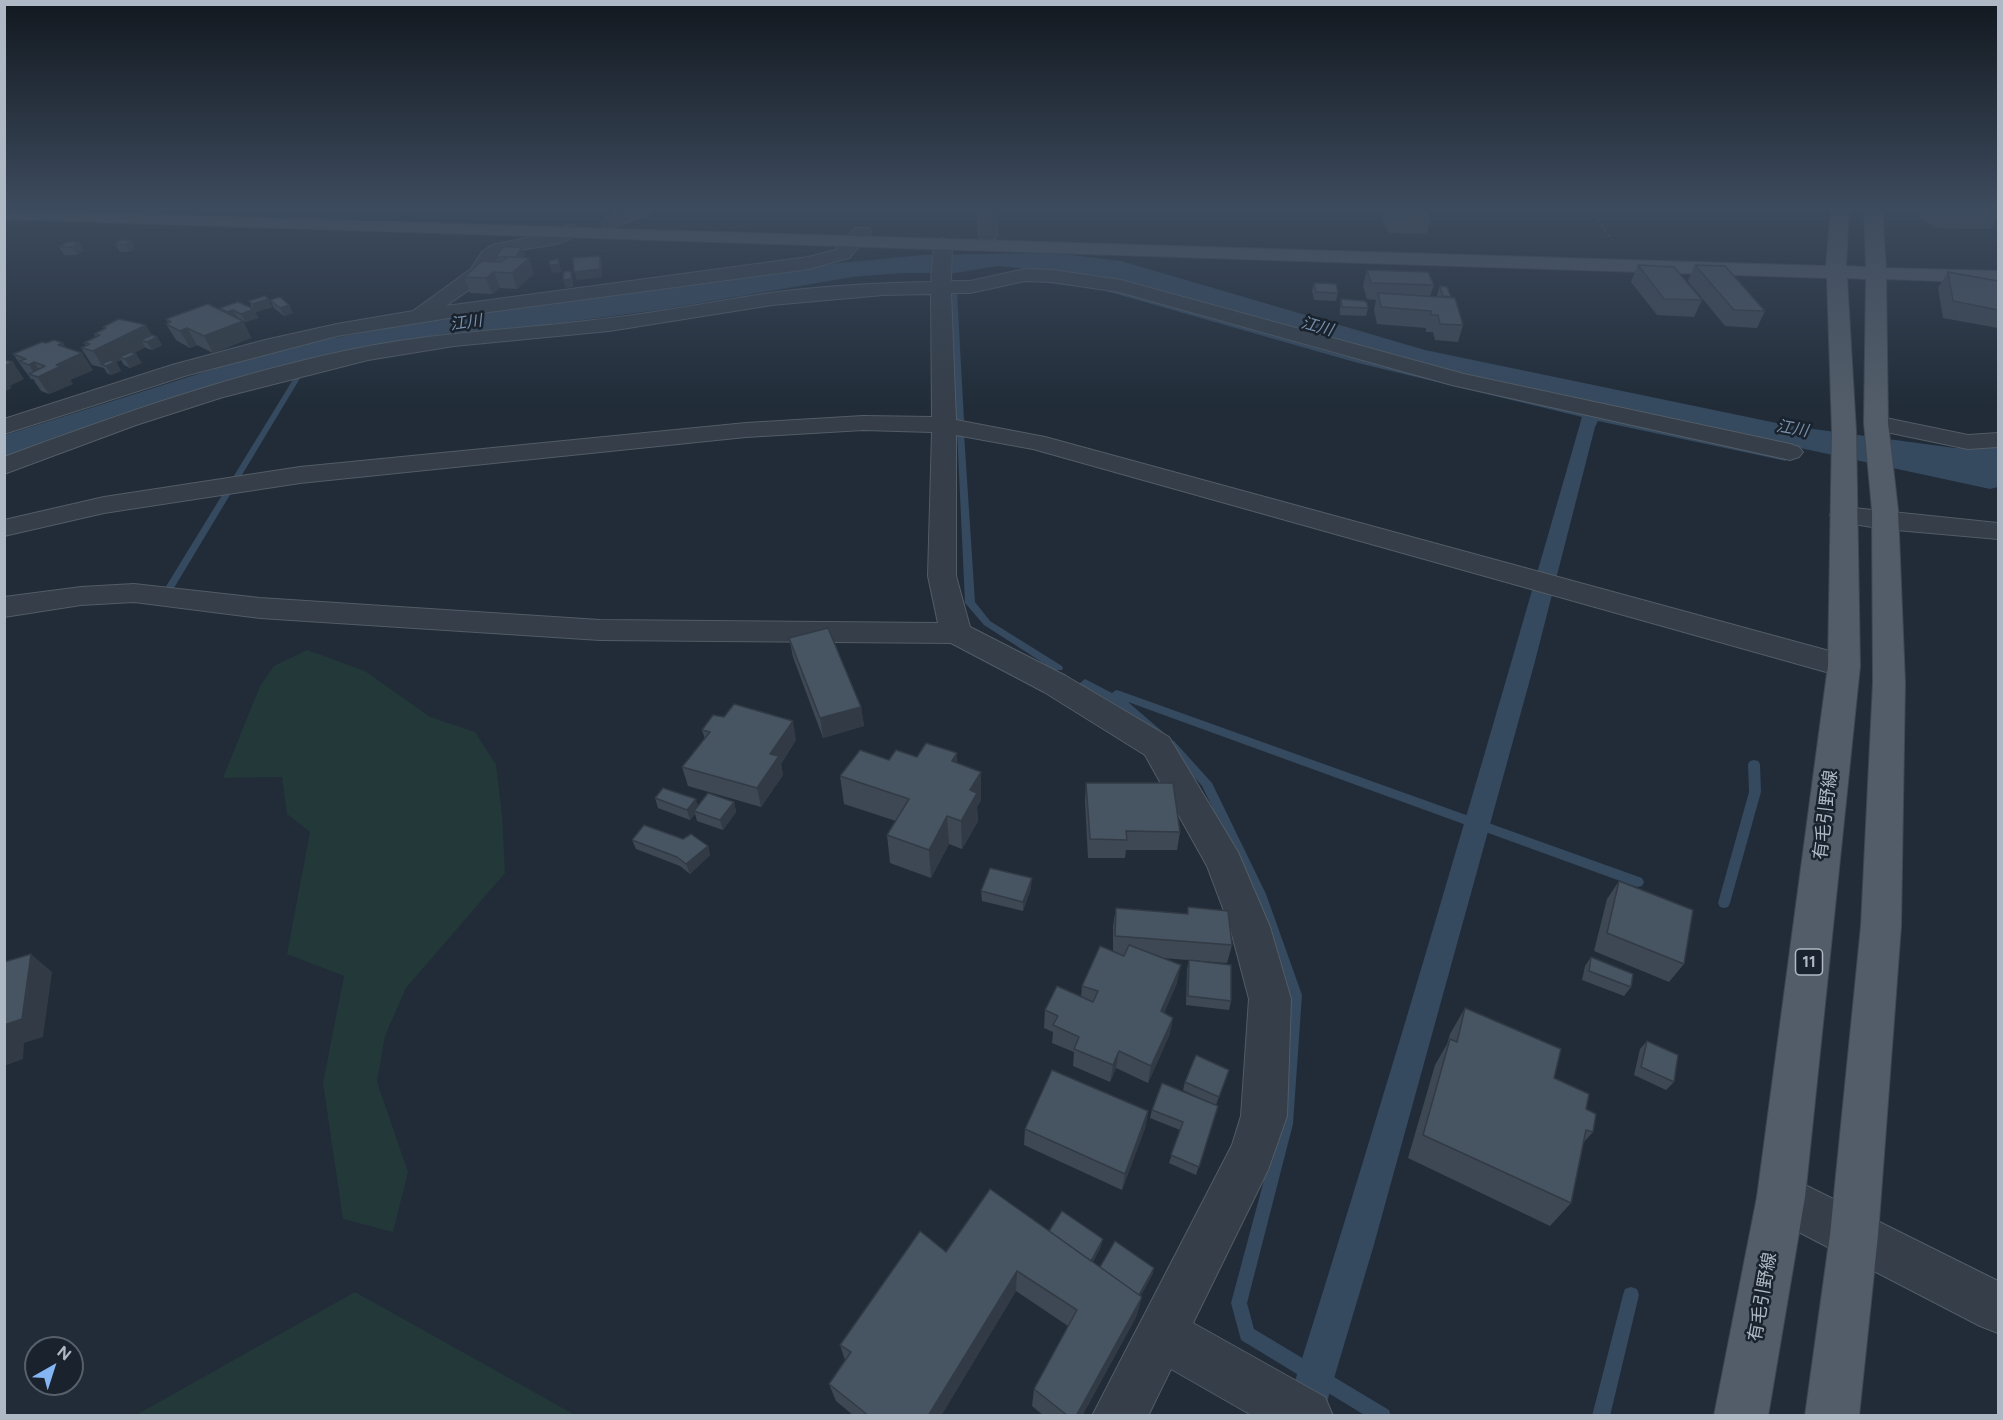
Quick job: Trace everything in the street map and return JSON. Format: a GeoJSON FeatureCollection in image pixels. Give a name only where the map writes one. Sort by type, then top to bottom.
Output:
{"type":"FeatureCollection","features":[{"type":"Feature","properties":{"kind":"main road","name":"有毛引野線"},"geometry":{"type":"LineString","coordinates":[[1741,1416],[1781,1197],[1844,666],[1844,431],[1837,276]]}},
{"type":"Feature","properties":{"kind":"main road"},"geometry":{"type":"LineString","coordinates":[[1832,1416],[1854,1235],[1881,926],[1889,683],[1885,516],[1876,429],[1875,276]]}},
{"type":"Feature","properties":{"kind":"street"},"geometry":{"type":"LineString","coordinates":[[418,317],[474,276]]}},
{"type":"Feature","properties":{"kind":"street"},"geometry":{"type":"LineString","coordinates":[[4,427],[180,370],[338,330],[713,276]]}},
{"type":"Feature","properties":{"kind":"street"},"geometry":{"type":"LineString","coordinates":[[4,466],[127,420],[215,392],[368,353],[454,339],[609,325],[772,299],[886,276]]}},
{"type":"Feature","properties":{"kind":"street"},"geometry":{"type":"LineString","coordinates":[[942,276],[944,425],[942,576],[956,633]]}},
{"type":"Feature","properties":{"kind":"street"},"geometry":{"type":"LineString","coordinates":[[956,276],[970,287],[1019,276]]}},
{"type":"Feature","properties":{"kind":"street"},"geometry":{"type":"LineString","coordinates":[[1054,276],[1121,286],[1460,380],[1790,452]]}},
{"type":"Feature","properties":{"kind":"street"},"geometry":{"type":"LineString","coordinates":[[4,528],[104,506],[300,475],[746,430],[863,423],[944,425],[1036,442],[1844,666]]}},
{"type":"Feature","properties":{"kind":"street"},"geometry":{"type":"LineString","coordinates":[[1876,429],[1968,442],[1998,440]]}},
{"type":"Feature","properties":{"kind":"street"},"geometry":{"type":"LineString","coordinates":[[1844,510],[1998,531]]}},
{"type":"Feature","properties":{"kind":"street"},"geometry":{"type":"LineString","coordinates":[[4,632],[14,607],[81,596],[134,593],[260,608],[600,630],[956,633],[1055,684],[1157,746],[1225,863],[1250,927],[1270,999],[1264,1116],[1252,1154],[1119,1416]]}},
{"type":"Feature","properties":{"kind":"street"},"geometry":{"type":"LineString","coordinates":[[1781,1197],[1998,1308]]}},
{"type":"Feature","properties":{"kind":"street"},"geometry":{"type":"LineString","coordinates":[[1161,1334],[1306,1416]]}},
{"type":"Feature","properties":{"kind":"green space"},"geometry":{"type":"Polygon","coordinates":[[[307,650],[365,671],[430,717],[475,732],[496,765],[502,815],[505,873],[406,988],[385,1036],[377,1082],[408,1172],[393,1232],[343,1219],[323,1083],[344,976],[287,954],[310,832],[287,814],[282,777],[223,778],[260,686],[274,666],[307,650]]]}},
{"type":"Feature","properties":{"kind":"green space"},"geometry":{"type":"Polygon","coordinates":[[[355,1292],[575,1415],[136,1415],[355,1292]]]}},
{"type":"Feature","properties":{"kind":"water","name":"江川"},"geometry":{"type":"Polygon","coordinates":[[[746,276],[861,276],[659,310],[544,325],[444,334],[377,345],[5,459],[5,435],[239,361],[306,343],[422,322],[746,276]]]}},
{"type":"Feature","properties":{"kind":"water","name":"江川"},"geometry":{"type":"Polygon","coordinates":[[[1100,276],[1173,276],[1425,350],[1791,426],[1955,448],[1998,447],[1998,487],[1990,489],[1777,443],[1593,416],[1786,457],[1786,461],[1598,421],[1534,665],[1373,1248],[1323,1415],[1284,1416],[1436,918],[1582,417],[1358,363],[1099,289],[1021,280],[1105,288],[1337,354],[1584,414],[1440,371],[1100,276]]]}},
{"type":"Feature","properties":{"kind":"water"},"geometry":{"type":"Polygon","coordinates":[[[874,295],[776,304],[614,331],[450,345],[386,356],[302,375],[174,588],[165,588],[297,373],[446,343],[610,329],[785,301],[874,295]]]}},
{"type":"Feature","properties":{"kind":"building"},"geometry":{"type":"Polygon","coordinates":[[[465,276],[488,276],[486,278],[465,276]]]}},
{"type":"Feature","properties":{"kind":"building"},"geometry":{"type":"Polygon","coordinates":[[[563,276],[571,276],[571,279],[563,280],[563,276]]]}},
{"type":"Feature","properties":{"kind":"building"},"geometry":{"type":"Polygon","coordinates":[[[1369,276],[1430,276],[1434,285],[1371,283],[1369,276]]]}},
{"type":"Feature","properties":{"kind":"building"},"geometry":{"type":"Polygon","coordinates":[[[1647,276],[1682,276],[1702,300],[1664,299],[1647,276]]]}},
{"type":"Feature","properties":{"kind":"building"},"geometry":{"type":"Polygon","coordinates":[[[1705,276],[1734,276],[1765,311],[1734,310],[1705,276]]]}},
{"type":"Feature","properties":{"kind":"building"},"geometry":{"type":"Polygon","coordinates":[[[1949,276],[1972,276],[1998,281],[1998,310],[1953,301],[1949,276]]]}},
{"type":"Feature","properties":{"kind":"building"},"geometry":{"type":"Polygon","coordinates":[[[1314,283],[1336,284],[1338,293],[1316,292],[1314,283]]]}},
{"type":"Feature","properties":{"kind":"building"},"geometry":{"type":"Polygon","coordinates":[[[1440,286],[1447,287],[1451,297],[1443,296],[1440,286]]]}},
{"type":"Feature","properties":{"kind":"building"},"geometry":{"type":"Polygon","coordinates":[[[1378,293],[1455,298],[1463,325],[1440,324],[1438,315],[1431,315],[1431,311],[1381,307],[1378,293]]]}},
{"type":"Feature","properties":{"kind":"building"},"geometry":{"type":"Polygon","coordinates":[[[265,296],[268,299],[252,304],[249,301],[265,296]]]}},
{"type":"Feature","properties":{"kind":"building"},"geometry":{"type":"Polygon","coordinates":[[[280,297],[289,305],[280,308],[270,300],[280,297]]]}},
{"type":"Feature","properties":{"kind":"building"},"geometry":{"type":"Polygon","coordinates":[[[1341,299],[1364,301],[1368,308],[1342,307],[1341,299]]]}},
{"type":"Feature","properties":{"kind":"building"},"geometry":{"type":"Polygon","coordinates":[[[238,302],[254,309],[241,314],[233,310],[227,312],[220,308],[238,302]]]}},
{"type":"Feature","properties":{"kind":"building"},"geometry":{"type":"Polygon","coordinates":[[[208,304],[243,321],[204,336],[187,328],[180,331],[166,324],[171,322],[166,319],[208,304]]]}},
{"type":"Feature","properties":{"kind":"building"},"geometry":{"type":"Polygon","coordinates":[[[119,319],[146,325],[93,351],[81,348],[90,344],[84,343],[100,335],[94,334],[106,328],[103,327],[119,319]]]}},
{"type":"Feature","properties":{"kind":"building"},"geometry":{"type":"Polygon","coordinates":[[[152,335],[157,337],[147,342],[141,340],[152,335]]]}},
{"type":"Feature","properties":{"kind":"building"},"geometry":{"type":"Polygon","coordinates":[[[54,340],[63,343],[58,345],[82,353],[56,365],[61,366],[38,377],[29,374],[45,366],[34,362],[29,365],[19,361],[26,359],[13,354],[42,342],[54,340]]]}},
{"type":"Feature","properties":{"kind":"building"},"geometry":{"type":"Polygon","coordinates":[[[131,352],[136,354],[125,359],[119,357],[131,352]]]}},
{"type":"Feature","properties":{"kind":"building"},"geometry":{"type":"Polygon","coordinates":[[[4,360],[13,362],[4,366],[4,360]]]}},
{"type":"Feature","properties":{"kind":"building"},"geometry":{"type":"Polygon","coordinates":[[[111,360],[115,362],[106,366],[101,364],[111,360]]]}},
{"type":"Feature","properties":{"kind":"building"},"geometry":{"type":"Polygon","coordinates":[[[828,628],[861,707],[820,718],[789,638],[828,628]]]}},
{"type":"Feature","properties":{"kind":"building"},"geometry":{"type":"Polygon","coordinates":[[[734,704],[793,721],[770,754],[779,756],[757,788],[682,767],[710,732],[702,730],[713,715],[724,717],[734,704]]]}},
{"type":"Feature","properties":{"kind":"building"},"geometry":{"type":"Polygon","coordinates":[[[926,743],[957,753],[952,761],[981,772],[970,790],[977,793],[961,821],[947,816],[929,850],[887,835],[909,799],[840,776],[860,750],[889,760],[896,750],[917,757],[926,743]]]}},
{"type":"Feature","properties":{"kind":"building"},"geometry":{"type":"Polygon","coordinates":[[[1086,783],[1173,783],[1180,832],[1126,831],[1127,840],[1090,839],[1086,783]]]}},
{"type":"Feature","properties":{"kind":"building"},"geometry":{"type":"Polygon","coordinates":[[[663,788],[696,799],[687,810],[655,798],[663,788]]]}},
{"type":"Feature","properties":{"kind":"building"},"geometry":{"type":"Polygon","coordinates":[[[708,793],[734,802],[720,820],[694,811],[708,793]]]}},
{"type":"Feature","properties":{"kind":"building"},"geometry":{"type":"Polygon","coordinates":[[[644,825],[683,839],[691,834],[708,846],[686,864],[677,857],[632,840],[644,825]]]}},
{"type":"Feature","properties":{"kind":"building"},"geometry":{"type":"Polygon","coordinates":[[[990,868],[1032,878],[1023,902],[981,891],[990,868]]]}},
{"type":"Feature","properties":{"kind":"building"},"geometry":{"type":"Polygon","coordinates":[[[1619,881],[1693,910],[1684,964],[1607,933],[1619,881]]]}},
{"type":"Feature","properties":{"kind":"building"},"geometry":{"type":"Polygon","coordinates":[[[1188,907],[1228,911],[1232,945],[1115,936],[1116,908],[1188,914],[1188,907]]]}},
{"type":"Feature","properties":{"kind":"building"},"geometry":{"type":"Polygon","coordinates":[[[1129,945],[1181,965],[1161,1011],[1173,1018],[1151,1066],[1119,1051],[1113,1065],[1074,1049],[1079,1037],[1053,1025],[1058,1016],[1045,1010],[1057,986],[1093,1002],[1098,991],[1082,986],[1100,946],[1124,956],[1129,945]]]}},
{"type":"Feature","properties":{"kind":"building"},"geometry":{"type":"Polygon","coordinates":[[[31,954],[22,1019],[4,1025],[4,962],[31,954]]]}},
{"type":"Feature","properties":{"kind":"building"},"geometry":{"type":"Polygon","coordinates":[[[1591,957],[1633,974],[1631,987],[1589,971],[1591,957]]]}},
{"type":"Feature","properties":{"kind":"building"},"geometry":{"type":"Polygon","coordinates":[[[1189,960],[1231,965],[1231,1001],[1188,996],[1189,960]]]}},
{"type":"Feature","properties":{"kind":"building"},"geometry":{"type":"Polygon","coordinates":[[[1465,1008],[1561,1049],[1554,1078],[1589,1094],[1586,1109],[1596,1114],[1593,1132],[1586,1130],[1571,1203],[1423,1135],[1450,1039],[1457,1042],[1465,1008]]]}},
{"type":"Feature","properties":{"kind":"building"},"geometry":{"type":"Polygon","coordinates":[[[1647,1041],[1678,1055],[1674,1082],[1641,1067],[1647,1041]]]}},
{"type":"Feature","properties":{"kind":"building"},"geometry":{"type":"Polygon","coordinates":[[[1196,1055],[1229,1070],[1219,1097],[1185,1082],[1196,1055]]]}},
{"type":"Feature","properties":{"kind":"building"},"geometry":{"type":"Polygon","coordinates":[[[1052,1070],[1148,1111],[1125,1174],[1025,1129],[1052,1070]]]}},
{"type":"Feature","properties":{"kind":"building"},"geometry":{"type":"Polygon","coordinates":[[[1162,1083],[1218,1106],[1199,1167],[1171,1155],[1183,1122],[1152,1110],[1162,1083]]]}},
{"type":"Feature","properties":{"kind":"building"},"geometry":{"type":"Polygon","coordinates":[[[990,1189],[1142,1297],[1076,1416],[1068,1416],[1034,1389],[1077,1310],[1017,1271],[928,1416],[869,1416],[829,1384],[851,1352],[840,1345],[920,1231],[946,1252],[990,1189]]]}},
{"type":"Feature","properties":{"kind":"building"},"geometry":{"type":"Polygon","coordinates":[[[1062,1211],[1103,1239],[1091,1261],[1049,1231],[1062,1211]]]}},
{"type":"Feature","properties":{"kind":"building"},"geometry":{"type":"Polygon","coordinates":[[[1115,1241],[1154,1268],[1139,1295],[1100,1267],[1115,1241]]]}},
{"type":"Feature","properties":{"kind":"waterway"},"geometry":{"type":"LineString","coordinates":[[954,292],[960,420]]}},
{"type":"Feature","properties":{"kind":"waterway"},"geometry":{"type":"LineString","coordinates":[[960,433],[970,603],[987,623],[1058,668]]}},
{"type":"Feature","properties":{"kind":"waterway"},"geometry":{"type":"LineString","coordinates":[[1085,683],[1122,703],[1159,733]]}},
{"type":"Feature","properties":{"kind":"waterway"},"geometry":{"type":"LineString","coordinates":[[1116,694],[1638,882]]}},
{"type":"Feature","properties":{"kind":"waterway"},"geometry":{"type":"LineString","coordinates":[[1170,744],[1206,783],[1260,894],[1295,995],[1286,1124],[1239,1303],[1247,1334],[1383,1416]]}},
{"type":"Feature","properties":{"kind":"waterway"},"geometry":{"type":"LineString","coordinates":[[1724,903],[1755,792],[1754,764]]}},
{"type":"Feature","properties":{"kind":"waterway"},"geometry":{"type":"LineString","coordinates":[[1601,1416],[1631,1295]]}}]}
